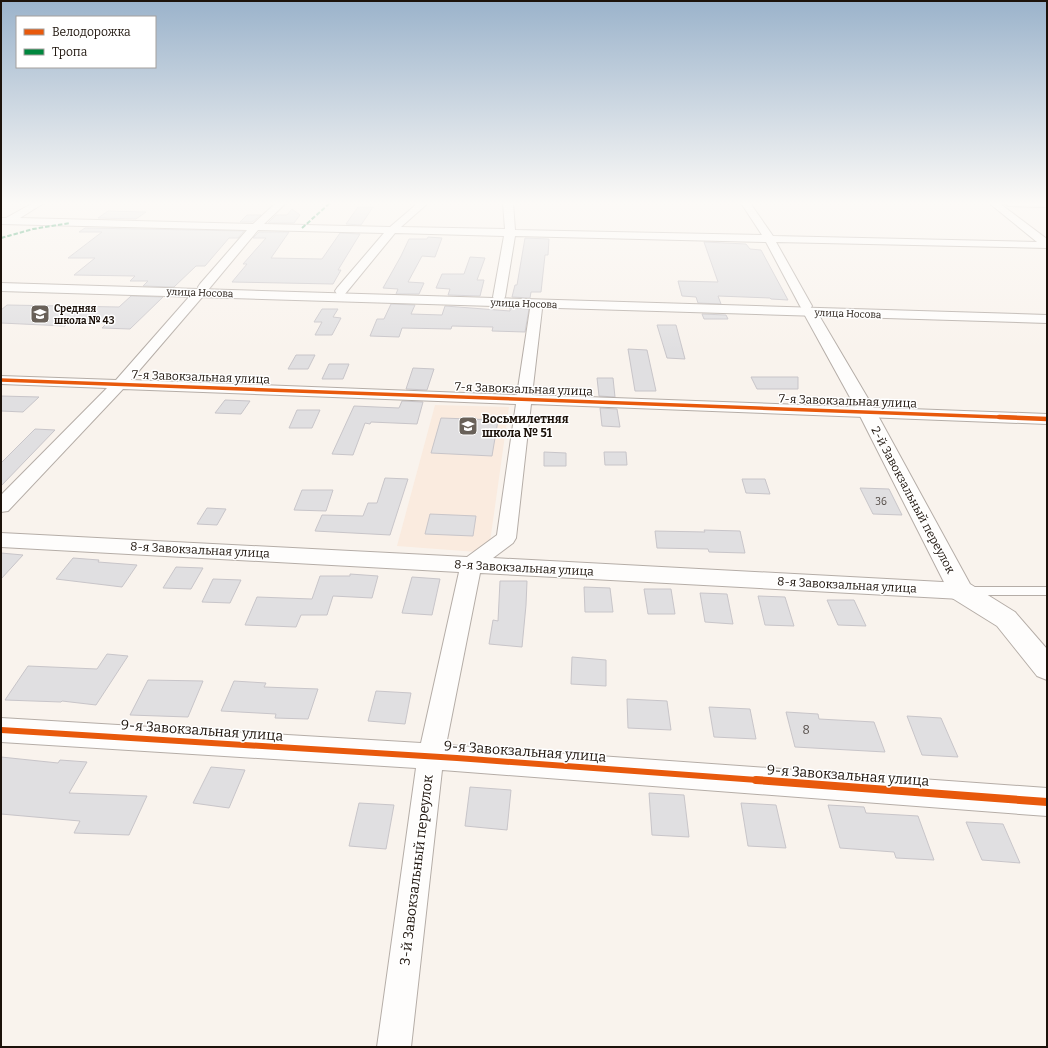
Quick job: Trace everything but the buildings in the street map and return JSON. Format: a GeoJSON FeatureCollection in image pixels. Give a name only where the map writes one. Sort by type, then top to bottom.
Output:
{"type":"FeatureCollection","features":[{"type":"Feature","properties":{"kind":"main road","name":"улица Носова"},"geometry":{"type":"LineString","coordinates":[[1,282],[202,290],[808,309],[1047,319]]}},
{"type":"Feature","properties":{"kind":"main road","name":"улица Носова"},"geometry":{"type":"LineString","coordinates":[[1,288],[202,290]]}},
{"type":"Feature","properties":{"kind":"main road","name":"улица Носова"},"geometry":{"type":"LineString","coordinates":[[808,309],[1047,313]]}},
{"type":"Feature","properties":{"kind":"main road","name":"2-й Завокзальный переулок"},"geometry":{"type":"LineString","coordinates":[[808,309],[867,412],[961,591]]}},
{"type":"Feature","properties":{"kind":"main road"},"geometry":{"type":"LineString","coordinates":[[961,591],[1006,619],[1047,668]]}},
{"type":"Feature","properties":{"kind":"street"},"geometry":{"type":"LineString","coordinates":[[1,506],[120,384],[234,252]]}},
{"type":"Feature","properties":{"kind":"street"},"geometry":{"type":"LineString","coordinates":[[338,294],[374,252]]}},
{"type":"Feature","properties":{"kind":"street"},"geometry":{"type":"LineString","coordinates":[[498,299],[506,252]]}},
{"type":"Feature","properties":{"kind":"street","name":"2-й Завокзальный переулок"},"geometry":{"type":"LineString","coordinates":[[777,252],[808,309]]}},
{"type":"Feature","properties":{"kind":"street"},"geometry":{"type":"LineString","coordinates":[[471,565],[506,538],[536,309]]}},
{"type":"Feature","properties":{"kind":"street","name":"7-я Завокзальная улица"},"geometry":{"type":"LineString","coordinates":[[1,380],[1047,419]]}},
{"type":"Feature","properties":{"kind":"street","name":"8-я Завокзальная улица"},"geometry":{"type":"LineString","coordinates":[[1,540],[961,591]]}},
{"type":"Feature","properties":{"kind":"street","name":"3-й Завокзальный переулок"},"geometry":{"type":"LineString","coordinates":[[394,1047],[431,756],[471,565]]}},
{"type":"Feature","properties":{"kind":"street","name":"9-я Завокзальная улица"},"geometry":{"type":"LineString","coordinates":[[1,730],[431,756],[1047,802]]}},
{"type":"Feature","properties":{"kind":"lane","name":"8-я Завокзальная улица"},"geometry":{"type":"LineString","coordinates":[[961,591],[1047,591]]}},
{"type":"Feature","properties":{"kind":"shaded area"},"geometry":{"type":"Polygon","coordinates":[[[435,405],[509,407],[490,542],[477,552],[397,546],[435,405]]]}},
{"type":"Feature","properties":{"kind":"cycle path"},"geometry":{"type":"LineString","coordinates":[[1,380],[1047,419]]}},
{"type":"Feature","properties":{"kind":"cycle path"},"geometry":{"type":"LineString","coordinates":[[1,730],[457,758],[1047,802]]}},
{"type":"Feature","properties":{"kind":"place","name":"Средняя школа № 43"},"geometry":{"type":"Point","coordinates":[40,314]}},
{"type":"Feature","properties":{"kind":"place","name":"Восьмилетняя школа № 51"},"geometry":{"type":"Point","coordinates":[468,426]}}]}
